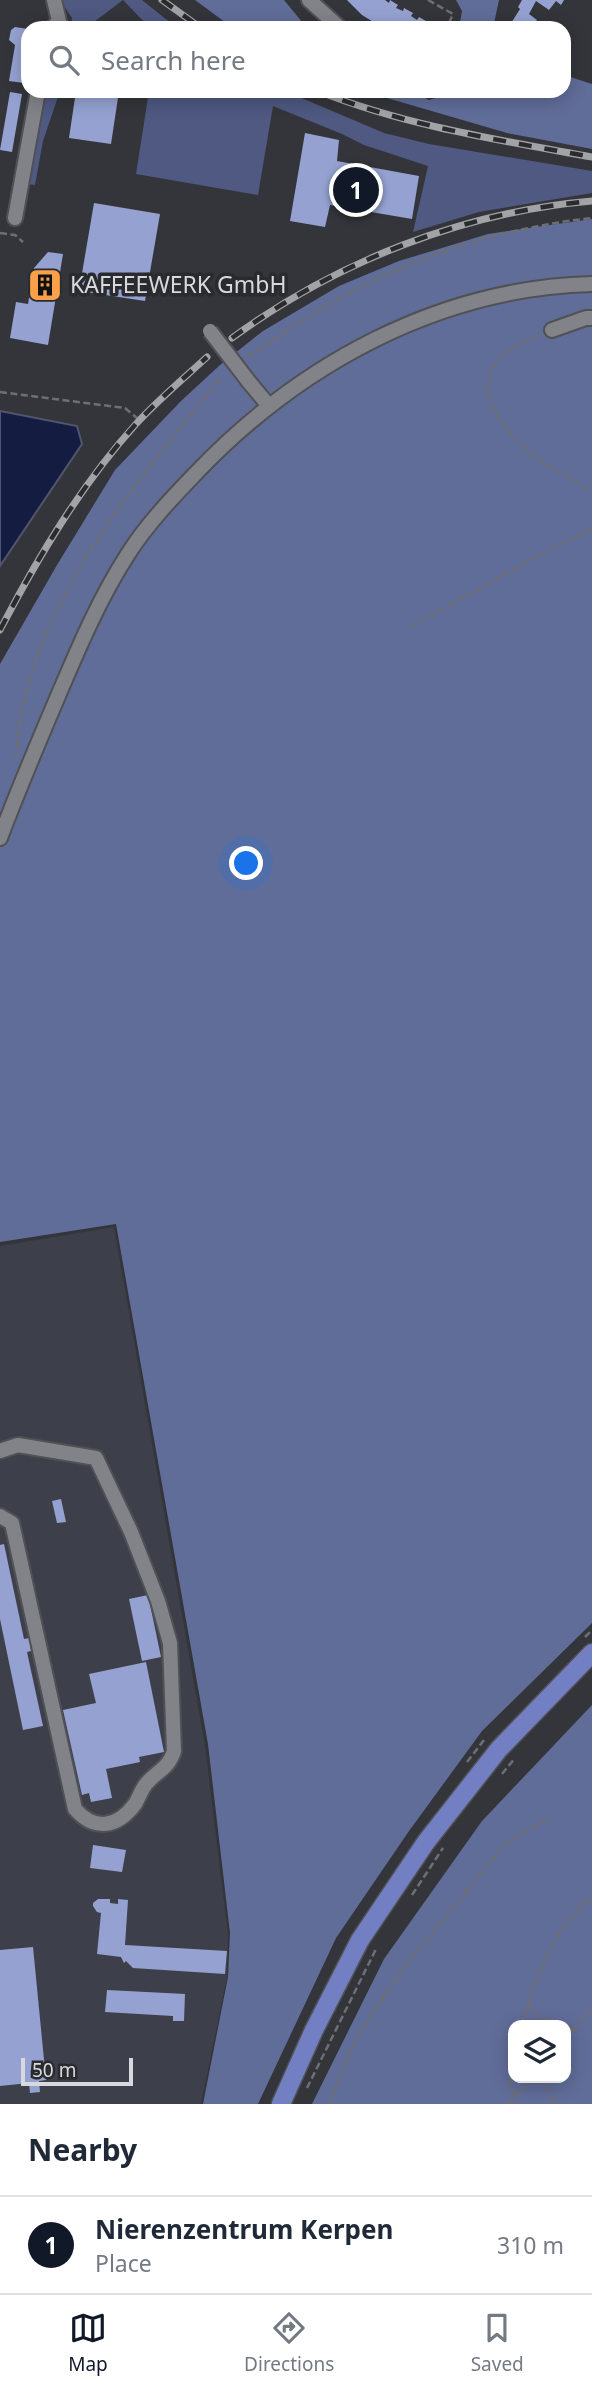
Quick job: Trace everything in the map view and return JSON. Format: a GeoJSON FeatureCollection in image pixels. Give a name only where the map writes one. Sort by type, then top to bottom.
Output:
{"type":"FeatureCollection","features":[{"type":"Feature","properties":{"kind":"main road"},"geometry":{"type":"LineString","coordinates":[[281,2104],[314,2030],[360,1940],[426,1842],[499,1749],[592,1653]]}},
{"type":"Feature","properties":{"kind":"street"},"geometry":{"type":"LineString","coordinates":[[54,0],[55,21]]}},
{"type":"Feature","properties":{"kind":"street"},"geometry":{"type":"LineString","coordinates":[[309,0],[332,21]]}},
{"type":"Feature","properties":{"kind":"street"},"geometry":{"type":"LineString","coordinates":[[15,218],[37,98]]}},
{"type":"Feature","properties":{"kind":"street"},"geometry":{"type":"LineString","coordinates":[[0,838],[92,616],[129,552],[168,503],[217,452],[269,406],[316,372],[406,325],[458,305],[499,295],[554,285],[592,284]]}},
{"type":"Feature","properties":{"kind":"street"},"geometry":{"type":"LineString","coordinates":[[552,330],[592,318]]}},
{"type":"Feature","properties":{"kind":"street"},"geometry":{"type":"LineString","coordinates":[[210,331],[269,406]]}},
{"type":"Feature","properties":{"kind":"street"},"geometry":{"type":"LineString","coordinates":[[0,1451],[18,1445],[96,1458],[131,1532],[158,1601],[170,1643],[174,1751],[171,1761],[145,1785],[124,1816],[105,1825],[93,1824],[75,1809],[12,1523],[0,1516]]}},
{"type":"Feature","properties":{"kind":"path"},"geometry":{"type":"LineString","coordinates":[[428,0],[453,14],[450,21]]}},
{"type":"Feature","properties":{"kind":"path"},"geometry":{"type":"LineString","coordinates":[[247,357],[328,304],[432,255],[484,238],[554,222],[592,218]]}},
{"type":"Feature","properties":{"kind":"path"},"geometry":{"type":"LineString","coordinates":[[0,233],[15,235],[23,242]]}},
{"type":"Feature","properties":{"kind":"path"},"geometry":{"type":"LineString","coordinates":[[552,330],[518,345],[499,359],[488,378],[488,396],[497,414],[522,445],[592,492]]}},
{"type":"Feature","properties":{"kind":"path"},"geometry":{"type":"LineString","coordinates":[[19,789],[16,755],[24,705],[42,641],[92,548],[142,475],[222,377]]}},
{"type":"Feature","properties":{"kind":"path"},"geometry":{"type":"LineString","coordinates":[[0,391],[125,408],[137,418]]}},
{"type":"Feature","properties":{"kind":"path"},"geometry":{"type":"LineString","coordinates":[[411,626],[555,547],[592,530]]}},
{"type":"Feature","properties":{"kind":"path"},"geometry":{"type":"LineString","coordinates":[[495,1782],[519,1753]]}},
{"type":"Feature","properties":{"kind":"path"},"geometry":{"type":"LineString","coordinates":[[329,2104],[357,2037],[407,1963],[506,1843],[547,1819]]}},
{"type":"Feature","properties":{"kind":"path"},"geometry":{"type":"LineString","coordinates":[[408,1901],[446,1844]]}},
{"type":"Feature","properties":{"kind":"path"},"geometry":{"type":"LineString","coordinates":[[524,2020],[552,1942],[577,1910],[592,1897]]}},
{"type":"Feature","properties":{"kind":"path"},"geometry":{"type":"LineString","coordinates":[[306,2092],[377,1947]]}},
{"type":"Feature","properties":{"kind":"path"},"geometry":{"type":"LineString","coordinates":[[528,2006],[546,2020]]}},
{"type":"Feature","properties":{"kind":"path"},"geometry":{"type":"LineString","coordinates":[[571,2033],[592,2008]]}},
{"type":"Feature","properties":{"kind":"path"},"geometry":{"type":"LineString","coordinates":[[571,2028],[575,2028]]}},
{"type":"Feature","properties":{"kind":"path"},"geometry":{"type":"LineString","coordinates":[[512,2083],[516,2104]]}},
{"type":"Feature","properties":{"kind":"path"},"geometry":{"type":"LineString","coordinates":[[507,2104],[530,2083]]}},
{"type":"Feature","properties":{"kind":"path"},"geometry":{"type":"LineString","coordinates":[[544,2083],[556,2104]]}},
{"type":"Feature","properties":{"kind":"shaded area"},"geometry":{"type":"Polygon","coordinates":[[[60,0],[123,0],[95,21],[71,21],[60,0]]]}},
{"type":"Feature","properties":{"kind":"shaded area"},"geometry":{"type":"Polygon","coordinates":[[[123,0],[142,0],[168,21],[143,21],[123,0]]]}},
{"type":"Feature","properties":{"kind":"shaded area"},"geometry":{"type":"Polygon","coordinates":[[[195,0],[284,0],[301,21],[224,21],[195,0]]]}},
{"type":"Feature","properties":{"kind":"shaded area"},"geometry":{"type":"Polygon","coordinates":[[[456,0],[499,0],[494,21],[460,21],[462,11],[456,0]]]}},
{"type":"Feature","properties":{"kind":"shaded area"},"geometry":{"type":"Polygon","coordinates":[[[571,77],[592,84],[592,149],[507,133],[387,98],[571,98],[571,77]]]}},
{"type":"Feature","properties":{"kind":"shaded area"},"geometry":{"type":"Polygon","coordinates":[[[41,98],[58,98],[43,141],[35,185],[26,184],[41,98]]]}},
{"type":"Feature","properties":{"kind":"shaded area"},"geometry":{"type":"Polygon","coordinates":[[[148,98],[302,98],[384,133],[429,144],[592,171],[592,193],[479,212],[413,232],[428,166],[364,145],[273,106],[258,195],[136,174],[148,98]]]}},
{"type":"Feature","properties":{"kind":"shaded area"},"geometry":{"type":"Polygon","coordinates":[[[592,219],[592,1623],[482,1731],[409,1831],[336,1938],[258,2104],[203,2104],[228,1977],[230,1933],[208,1744],[116,1224],[0,1242],[0,664],[115,470],[181,401],[263,331],[339,286],[399,261],[488,234],[592,219]]]}},
{"type":"Feature","properties":{"kind":"shaded area"},"geometry":{"type":"Polygon","coordinates":[[[0,411],[77,426],[82,444],[0,566],[0,411]]]}},
{"type":"Feature","properties":{"kind":"shaded area"},"geometry":{"type":"Polygon","coordinates":[[[114,1227],[205,1746],[228,1934],[227,1977],[201,2104],[0,2104],[0,1246],[114,1227]]]}},
{"type":"Feature","properties":{"kind":"shaded area"},"geometry":{"type":"Polygon","coordinates":[[[592,1705],[592,2104],[312,2104],[384,1959],[482,1821],[592,1705]]]}},
{"type":"Feature","properties":{"kind":"building"},"geometry":{"type":"Polygon","coordinates":[[[347,0],[385,0],[389,3],[390,0],[398,5],[396,8],[403,11],[404,8],[413,13],[411,16],[417,20],[419,17],[426,21],[372,21],[347,0]]]}},
{"type":"Feature","properties":{"kind":"building"},"geometry":{"type":"Polygon","coordinates":[[[522,0],[564,0],[561,5],[556,1],[549,10],[536,1],[529,14],[536,21],[512,21],[520,9],[518,7],[522,0]]]}},
{"type":"Feature","properties":{"kind":"building"},"geometry":{"type":"Polygon","coordinates":[[[15,27],[21,28],[21,83],[9,81],[15,45],[9,40],[11,30],[15,27]]]}},
{"type":"Feature","properties":{"kind":"building"},"geometry":{"type":"Polygon","coordinates":[[[10,92],[21,94],[12,152],[0,150],[10,92]]]}},
{"type":"Feature","properties":{"kind":"building"},"geometry":{"type":"Polygon","coordinates":[[[75,98],[118,98],[111,144],[69,138],[75,98]]]}},
{"type":"Feature","properties":{"kind":"building"},"geometry":{"type":"Polygon","coordinates":[[[305,133],[339,140],[337,161],[419,176],[412,219],[330,205],[325,227],[290,221],[305,133]]]}},
{"type":"Feature","properties":{"kind":"building"},"geometry":{"type":"Polygon","coordinates":[[[94,203],[160,214],[145,301],[79,291],[94,203]]]}},
{"type":"Feature","properties":{"kind":"building","name":"KAFFEEWERK GmbH"},"geometry":{"type":"Polygon","coordinates":[[[48,252],[63,254],[48,345],[10,338],[16,302],[28,304],[34,268],[48,252]]]}},
{"type":"Feature","properties":{"kind":"building"},"geometry":{"type":"Polygon","coordinates":[[[61,1499],[66,1522],[57,1523],[52,1501],[61,1499]]]}},
{"type":"Feature","properties":{"kind":"building"},"geometry":{"type":"Polygon","coordinates":[[[4,1544],[24,1639],[29,1638],[31,1651],[27,1652],[43,1726],[23,1730],[0,1619],[0,1545],[4,1544]]]}},
{"type":"Feature","properties":{"kind":"building"},"geometry":{"type":"Polygon","coordinates":[[[148,1595],[161,1657],[142,1661],[129,1599],[148,1595]]]}},
{"type":"Feature","properties":{"kind":"building"},"geometry":{"type":"Polygon","coordinates":[[[146,1662],[164,1752],[139,1757],[140,1762],[106,1769],[112,1798],[91,1802],[89,1793],[82,1795],[63,1710],[96,1703],[89,1674],[146,1662]]]}},
{"type":"Feature","properties":{"kind":"building"},"geometry":{"type":"Polygon","coordinates":[[[93,1845],[126,1850],[122,1872],[90,1868],[93,1845]]]}},
{"type":"Feature","properties":{"kind":"building"},"geometry":{"type":"Polygon","coordinates":[[[98,1899],[110,1899],[110,1903],[118,1904],[118,1899],[128,1900],[125,1945],[227,1951],[225,1974],[133,1968],[126,1961],[124,1963],[121,1957],[97,1954],[101,1913],[97,1912],[93,1903],[98,1899]]]}},
{"type":"Feature","properties":{"kind":"building"},"geometry":{"type":"Polygon","coordinates":[[[33,1947],[46,2080],[39,2081],[40,2092],[30,2093],[29,2083],[0,2086],[0,1950],[33,1947]]]}},
{"type":"Feature","properties":{"kind":"building"},"geometry":{"type":"Polygon","coordinates":[[[107,1990],[185,1994],[184,2021],[173,2021],[173,2016],[105,2012],[107,1990]]]}},
{"type":"Feature","properties":{"kind":"railway"},"geometry":{"type":"LineString","coordinates":[[162,0],[191,21]]}},
{"type":"Feature","properties":{"kind":"railway"},"geometry":{"type":"LineString","coordinates":[[337,98],[419,123],[592,157]]}},
{"type":"Feature","properties":{"kind":"railway"},"geometry":{"type":"LineString","coordinates":[[232,338],[314,286],[403,245],[496,216],[592,201]]}},
{"type":"Feature","properties":{"kind":"railway"},"geometry":{"type":"LineString","coordinates":[[0,630],[45,549],[97,472],[144,415],[207,357]]}},
{"type":"Feature","properties":{"kind":"place","name":"Nierenzentrum Kerpen"},"geometry":{"type":"Point","coordinates":[356,190]}},
{"type":"Feature","properties":{"kind":"place","name":"KAFFEEWERK GmbH"},"geometry":{"type":"Point","coordinates":[45,285]}}]}
